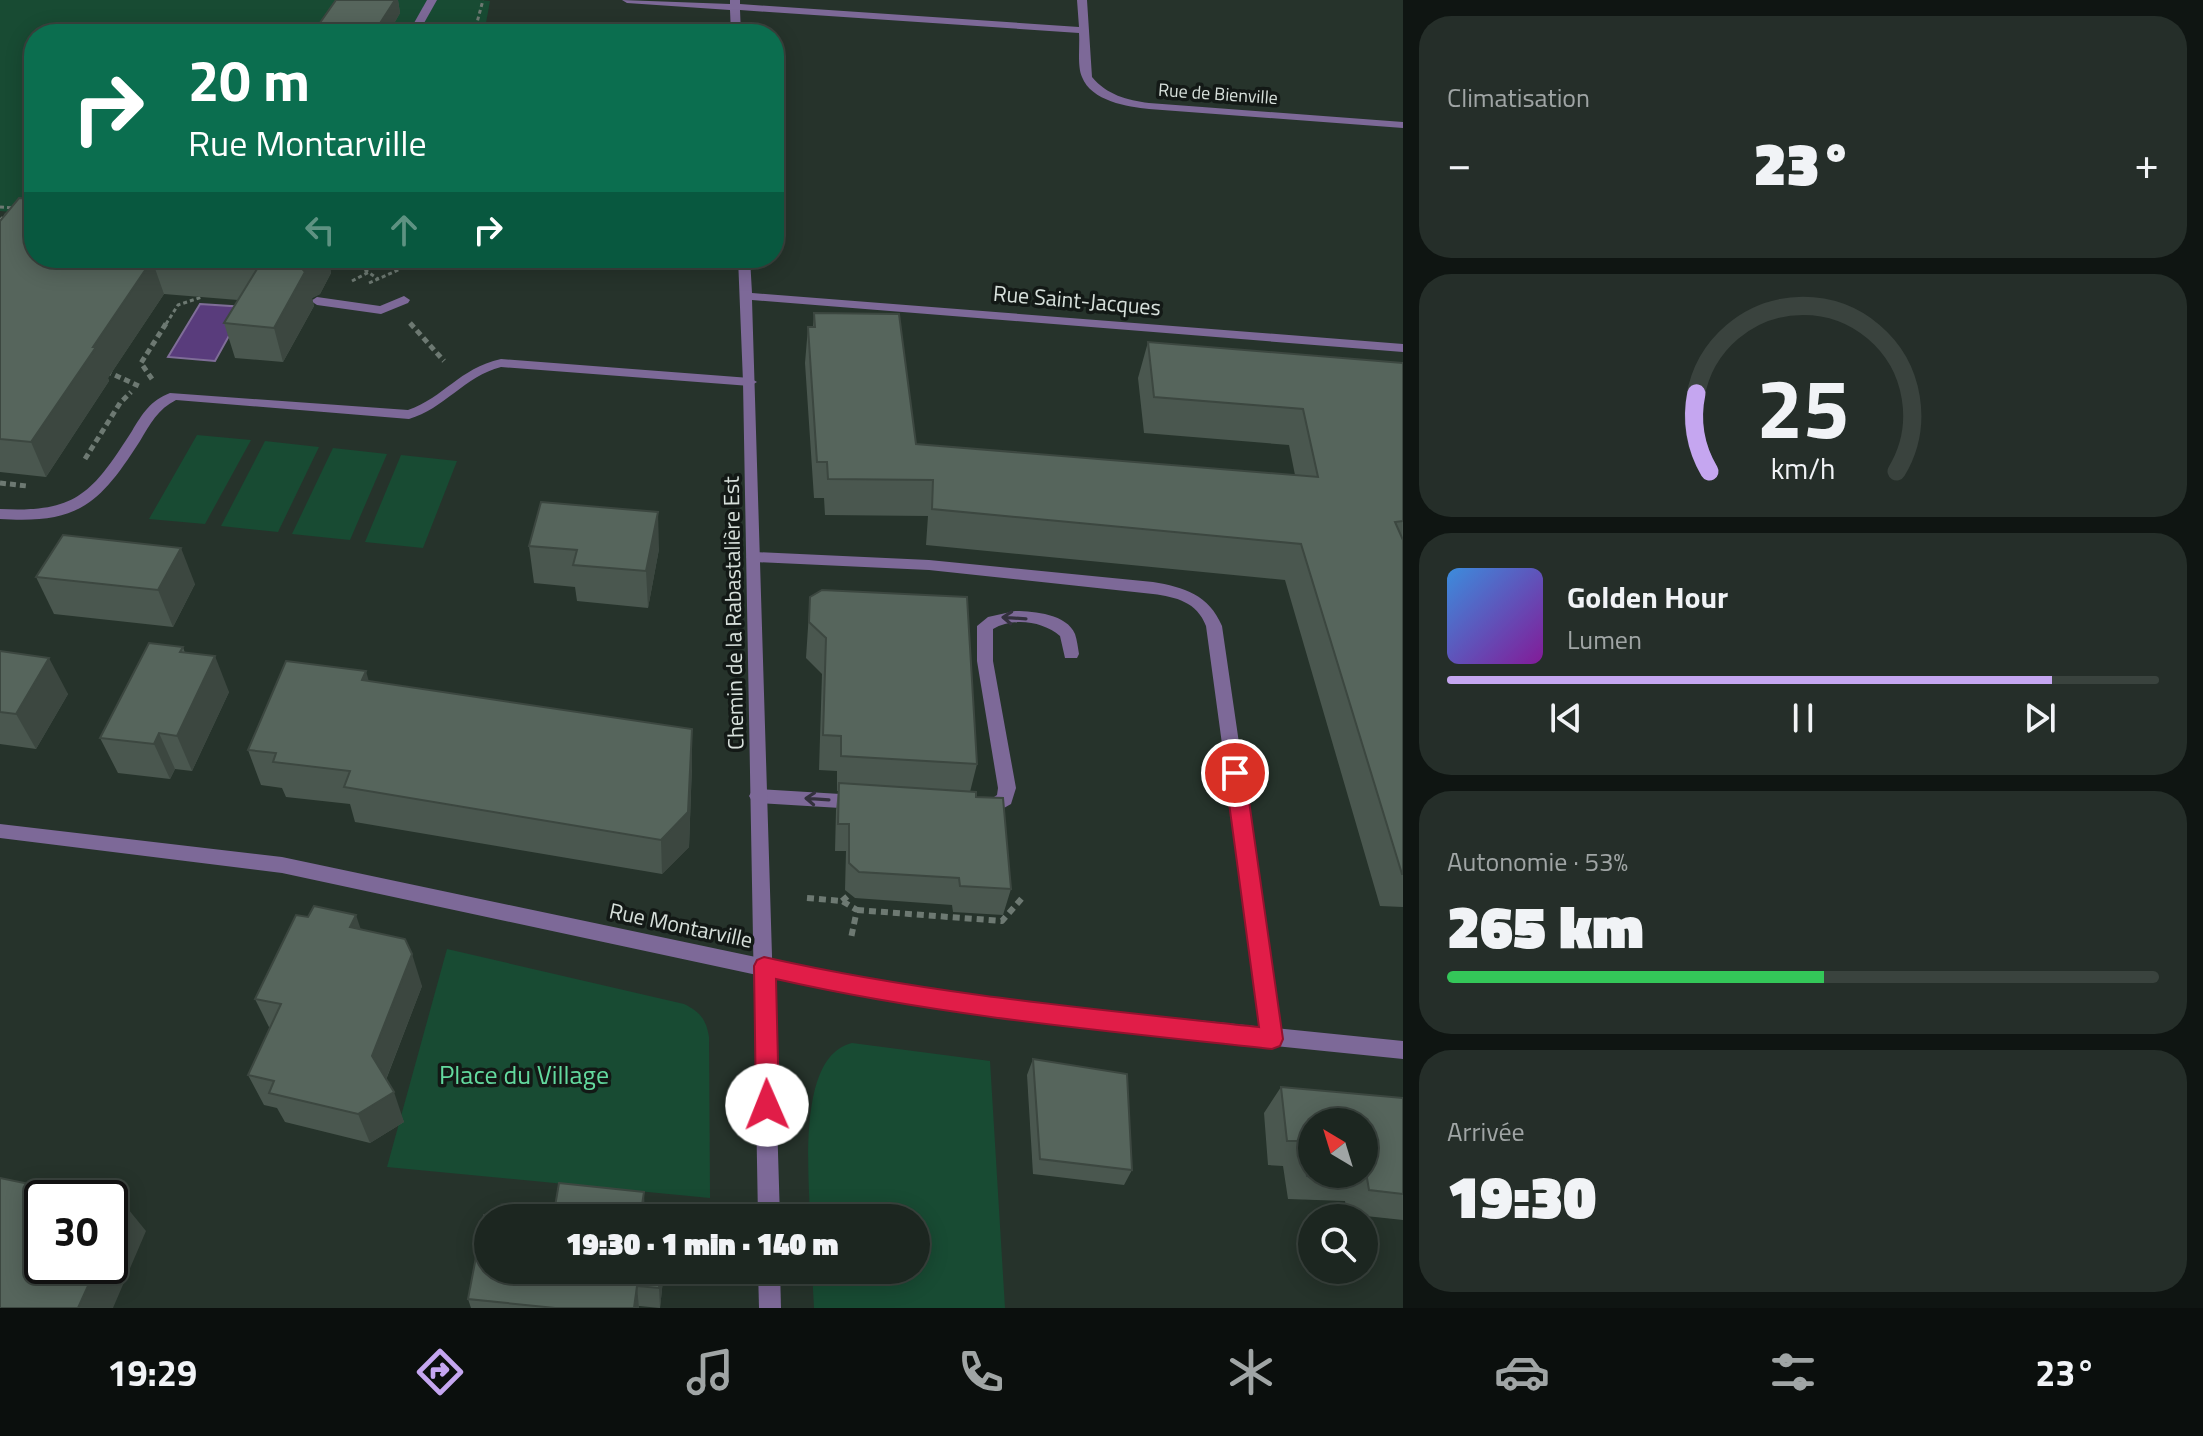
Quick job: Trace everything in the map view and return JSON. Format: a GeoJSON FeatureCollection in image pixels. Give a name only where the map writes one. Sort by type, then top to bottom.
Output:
{"type":"FeatureCollection","features":[{"type":"Feature","properties":{"kind":"street"},"geometry":{"type":"LineString","coordinates":[[418,24],[432,0]]}},
{"type":"Feature","properties":{"kind":"street"},"geometry":{"type":"LineString","coordinates":[[627,0],[735,4],[1083,30]]}},
{"type":"Feature","properties":{"kind":"street","name":"Rue de Bienville"},"geometry":{"type":"LineString","coordinates":[[1082,0],[1087,77],[1099,90],[1121,101],[1149,106],[1403,125]]}},
{"type":"Feature","properties":{"kind":"street"},"geometry":{"type":"LineString","coordinates":[[735,4],[736,24]]}},
{"type":"Feature","properties":{"kind":"street","name":"Chemin de la Rabastalière Est"},"geometry":{"type":"LineString","coordinates":[[745,268],[769,1204]]}},
{"type":"Feature","properties":{"kind":"street","name":"Rue Saint-Jacques"},"geometry":{"type":"LineString","coordinates":[[747,296],[1403,348]]}},
{"type":"Feature","properties":{"kind":"street"},"geometry":{"type":"LineString","coordinates":[[317,301],[381,310],[404,300]]}},
{"type":"Feature","properties":{"kind":"street"},"geometry":{"type":"LineString","coordinates":[[0,514],[49,516],[71,510],[91,499],[104,485],[151,411],[167,399],[190,395],[409,415],[432,406],[469,372],[501,363],[750,382]]}},
{"type":"Feature","properties":{"kind":"street"},"geometry":{"type":"LineString","coordinates":[[754,557],[929,565],[1153,588],[1177,592],[1203,605],[1214,626],[1272,1039]]}},
{"type":"Feature","properties":{"kind":"street"},"geometry":{"type":"LineString","coordinates":[[966,809],[996,807],[1007,794],[985,661],[985,626],[1000,617],[1051,622],[1067,634],[1071,654]]}},
{"type":"Feature","properties":{"kind":"street"},"geometry":{"type":"LineString","coordinates":[[758,796],[872,803]]}},
{"type":"Feature","properties":{"kind":"street","name":"Rue Montarville"},"geometry":{"type":"LineString","coordinates":[[0,831],[282,865],[836,983],[1011,1010],[1403,1050]]}},
{"type":"Feature","properties":{"kind":"street"},"geometry":{"type":"LineString","coordinates":[[769,1284],[770,1308]]}},
{"type":"Feature","properties":{"kind":"path"},"geometry":{"type":"LineString","coordinates":[[477,24],[483,0]]}},
{"type":"Feature","properties":{"kind":"path"},"geometry":{"type":"LineString","coordinates":[[0,207],[23,209]]}},
{"type":"Feature","properties":{"kind":"path"},"geometry":{"type":"LineString","coordinates":[[0,220],[12,208]]}},
{"type":"Feature","properties":{"kind":"path"},"geometry":{"type":"LineString","coordinates":[[362,268],[378,279]]}},
{"type":"Feature","properties":{"kind":"path"},"geometry":{"type":"LineString","coordinates":[[387,275],[403,268]]}},
{"type":"Feature","properties":{"kind":"path"},"geometry":{"type":"LineString","coordinates":[[167,399],[141,363],[178,305],[202,297]]}},
{"type":"Feature","properties":{"kind":"path"},"geometry":{"type":"LineString","coordinates":[[100,368],[167,399]]}},
{"type":"Feature","properties":{"kind":"path"},"geometry":{"type":"LineString","coordinates":[[842,901],[850,894]]}},
{"type":"Feature","properties":{"kind":"path"},"geometry":{"type":"LineString","coordinates":[[807,898],[842,901],[857,910],[1002,921],[1023,897]]}},
{"type":"Feature","properties":{"kind":"path"},"geometry":{"type":"LineString","coordinates":[[851,938],[857,910]]}},
{"type":"Feature","properties":{"kind":"green space"},"geometry":{"type":"Polygon","coordinates":[[[0,0],[490,1],[486,24],[24,24],[24,213],[0,211],[0,0]]]}},
{"type":"Feature","properties":{"kind":"green space"},"geometry":{"type":"Polygon","coordinates":[[[197,435],[251,440],[205,524],[149,519],[197,435]]]}},
{"type":"Feature","properties":{"kind":"green space"},"geometry":{"type":"Polygon","coordinates":[[[265,441],[319,447],[278,532],[221,526],[265,441]]]}},
{"type":"Feature","properties":{"kind":"green space"},"geometry":{"type":"Polygon","coordinates":[[[333,448],[387,454],[350,540],[292,534],[333,448]]]}},
{"type":"Feature","properties":{"kind":"green space"},"geometry":{"type":"Polygon","coordinates":[[[401,455],[457,461],[423,548],[365,542],[401,455]]]}},
{"type":"Feature","properties":{"kind":"green space","name":"Place du Village"},"geometry":{"type":"Polygon","coordinates":[[[447,949],[684,1004],[698,1013],[709,1037],[710,1198],[387,1167],[447,949]]]}},
{"type":"Feature","properties":{"kind":"green space"},"geometry":{"type":"Polygon","coordinates":[[[852,1043],[990,1061],[1005,1308],[814,1308],[813,1284],[930,1284],[930,1204],[810,1204],[808,1146],[814,1092],[822,1070],[834,1052],[852,1043]]]}},
{"type":"Feature","properties":{"kind":"shaded area"},"geometry":{"type":"Polygon","coordinates":[[[200,304],[245,307],[215,361],[168,357],[200,304]]]}},
{"type":"Feature","properties":{"kind":"building"},"geometry":{"type":"Polygon","coordinates":[[[336,0],[395,0],[380,24],[319,24],[336,0]]]}},
{"type":"Feature","properties":{"kind":"building"},"geometry":{"type":"Polygon","coordinates":[[[19,198],[24,198],[24,268],[147,268],[31,442],[0,439],[0,221],[19,198]]]}},
{"type":"Feature","properties":{"kind":"building"},"geometry":{"type":"Polygon","coordinates":[[[245,268],[302,268],[305,272],[274,328],[224,323],[257,269],[245,268]]]}},
{"type":"Feature","properties":{"kind":"building"},"geometry":{"type":"Polygon","coordinates":[[[814,313],[899,314],[916,444],[1318,477],[1303,409],[1154,397],[1148,342],[1403,363],[1403,521],[1395,522],[1403,540],[1403,874],[1301,544],[932,509],[933,480],[828,479],[827,462],[817,462],[808,327],[815,327],[814,313]]]}},
{"type":"Feature","properties":{"kind":"building"},"geometry":{"type":"Polygon","coordinates":[[[541,502],[658,512],[646,571],[573,565],[577,550],[529,546],[541,502]]]}},
{"type":"Feature","properties":{"kind":"building"},"geometry":{"type":"Polygon","coordinates":[[[63,535],[181,548],[158,590],[36,577],[63,535]]]}},
{"type":"Feature","properties":{"kind":"building"},"geometry":{"type":"Polygon","coordinates":[[[822,590],[967,597],[977,764],[841,756],[841,736],[823,735],[826,638],[809,622],[810,597],[822,590]]]}},
{"type":"Feature","properties":{"kind":"building"},"geometry":{"type":"Polygon","coordinates":[[[149,643],[183,647],[180,652],[215,656],[177,736],[159,733],[154,744],[100,738],[149,643]]]}},
{"type":"Feature","properties":{"kind":"building"},"geometry":{"type":"Polygon","coordinates":[[[0,651],[49,658],[16,714],[0,712],[0,651]]]}},
{"type":"Feature","properties":{"kind":"building"},"geometry":{"type":"Polygon","coordinates":[[[286,661],[366,671],[362,680],[692,729],[688,812],[661,840],[344,787],[350,771],[273,762],[276,753],[248,750],[286,661]]]}},
{"type":"Feature","properties":{"kind":"building"},"geometry":{"type":"Polygon","coordinates":[[[839,783],[976,792],[976,797],[1003,798],[1011,889],[960,886],[959,878],[859,872],[849,863],[849,824],[838,824],[839,783]]]}},
{"type":"Feature","properties":{"kind":"building"},"geometry":{"type":"Polygon","coordinates":[[[314,906],[356,915],[350,927],[405,939],[412,954],[372,1056],[394,1092],[358,1114],[269,1093],[274,1081],[248,1075],[281,1004],[255,999],[296,915],[308,917],[314,906]]]}},
{"type":"Feature","properties":{"kind":"building"},"geometry":{"type":"Polygon","coordinates":[[[1033,1059],[1127,1074],[1132,1170],[1040,1159],[1033,1059]]]}},
{"type":"Feature","properties":{"kind":"building"},"geometry":{"type":"Polygon","coordinates":[[[1281,1087],[1403,1098],[1403,1194],[1369,1190],[1378,1188],[1378,1108],[1298,1108],[1298,1141],[1287,1141],[1281,1087]]]}},
{"type":"Feature","properties":{"kind":"building"},"geometry":{"type":"Polygon","coordinates":[[[0,1178],[24,1183],[24,1284],[89,1284],[78,1308],[0,1308],[0,1178]]]}},
{"type":"Feature","properties":{"kind":"building"},"geometry":{"type":"Polygon","coordinates":[[[559,1183],[644,1192],[642,1204],[555,1204],[559,1183]]]}},
{"type":"Feature","properties":{"kind":"building"},"geometry":{"type":"Polygon","coordinates":[[[474,1268],[474,1284],[659,1284],[659,1288],[637,1286],[634,1308],[555,1308],[468,1299],[474,1268]]]}},
{"type":"Feature","properties":{"kind":"route"},"geometry":{"type":"LineString","coordinates":[[767,1105],[764,966],[836,983],[1011,1010],[1272,1039],[1235,773]]}}]}
